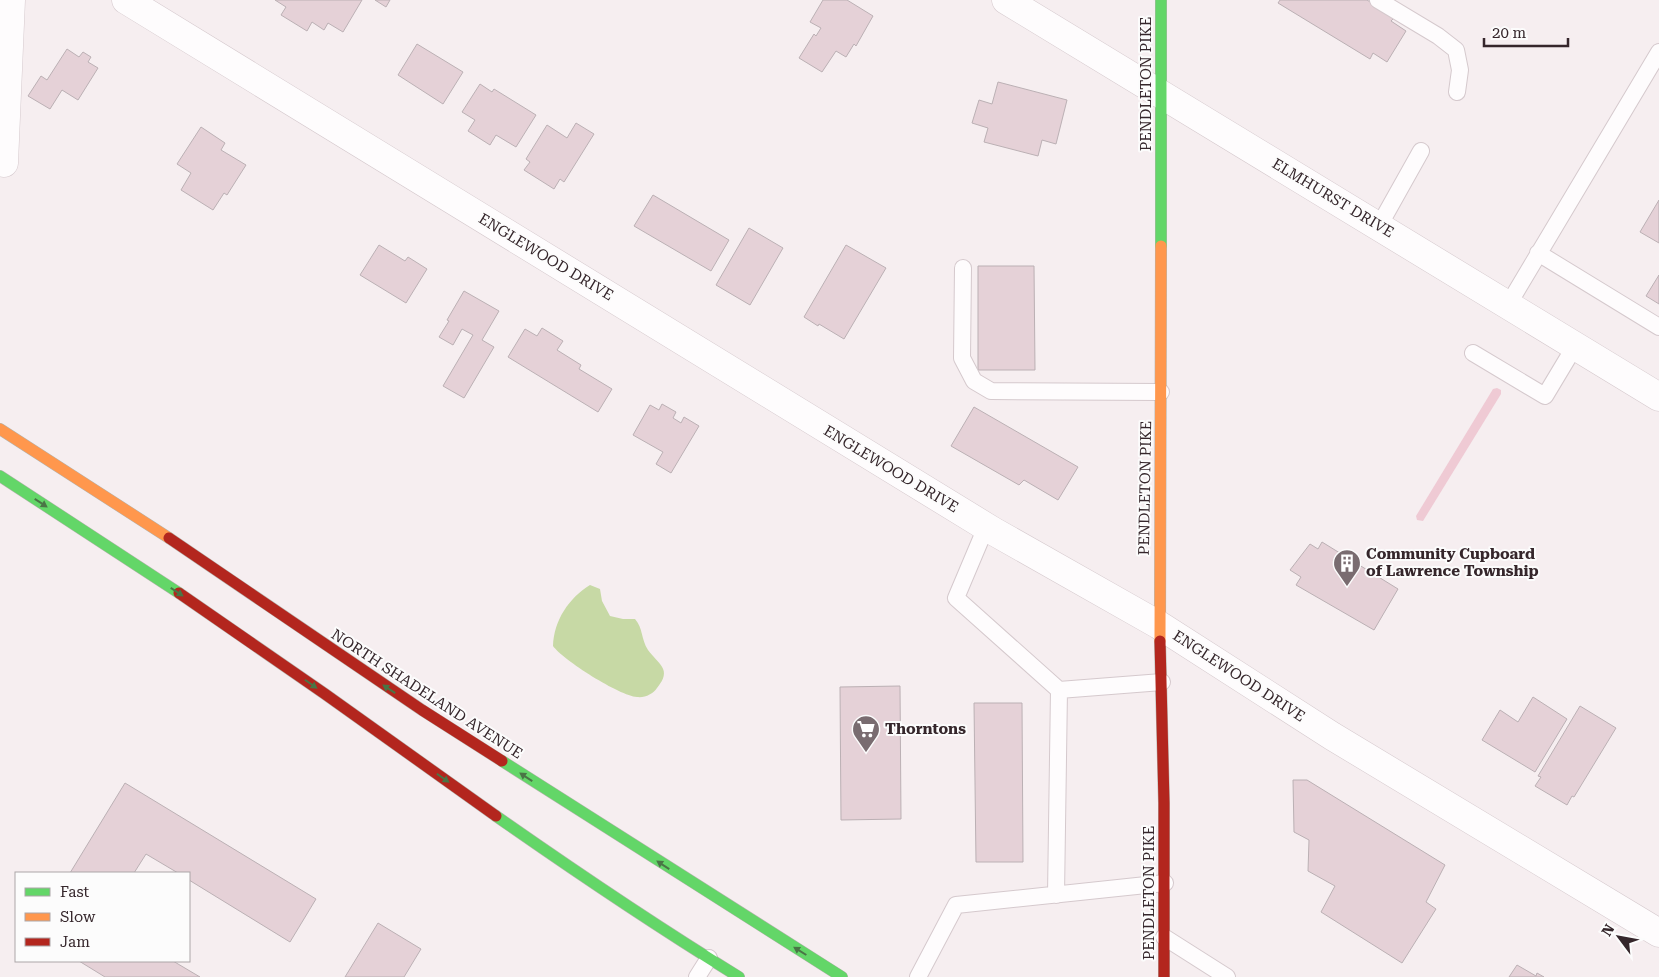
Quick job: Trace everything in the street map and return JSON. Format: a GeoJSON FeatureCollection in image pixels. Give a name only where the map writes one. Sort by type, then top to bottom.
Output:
{"type":"FeatureCollection","features":[{"type":"Feature","properties":{"kind":"main road","name":"PENDLETON PIKE"},"geometry":{"type":"LineString","coordinates":[[1161,0],[1159,625],[1162,682],[1165,883],[1164,977]]}},
{"type":"Feature","properties":{"kind":"main road","name":"NORTH SHADELAND AVENUE"},"geometry":{"type":"LineString","coordinates":[[0,429],[176,543],[422,710],[842,977]]}},
{"type":"Feature","properties":{"kind":"main road"},"geometry":{"type":"LineString","coordinates":[[0,476],[188,599],[578,874],[739,977]]}},
{"type":"Feature","properties":{"kind":"street"},"geometry":{"type":"LineString","coordinates":[[4,163],[11,0]]}},
{"type":"Feature","properties":{"kind":"street","name":"ENGLEWOOD DRIVE"},"geometry":{"type":"LineString","coordinates":[[126,0],[986,527],[1159,625],[1332,736],[1659,933]]}},
{"type":"Feature","properties":{"kind":"street","name":"ELMHURST DRIVE"},"geometry":{"type":"LineString","coordinates":[[1006,0],[1659,397]]}},
{"type":"Feature","properties":{"kind":"lane"},"geometry":{"type":"LineString","coordinates":[[1378,0],[1438,36],[1456,50],[1460,70],[1457,92]]}},
{"type":"Feature","properties":{"kind":"lane"},"geometry":{"type":"LineString","coordinates":[[1508,304],[1659,52]]}},
{"type":"Feature","properties":{"kind":"lane"},"geometry":{"type":"LineString","coordinates":[[1379,226],[1421,151]]}},
{"type":"Feature","properties":{"kind":"lane"},"geometry":{"type":"LineString","coordinates":[[1538,253],[1659,327]]}},
{"type":"Feature","properties":{"kind":"lane"},"geometry":{"type":"LineString","coordinates":[[963,268],[962,358],[974,381],[991,391],[1161,392]]}},
{"type":"Feature","properties":{"kind":"lane"},"geometry":{"type":"LineString","coordinates":[[1473,353],[1544,396],[1575,346]]}},
{"type":"Feature","properties":{"kind":"lane"},"geometry":{"type":"LineString","coordinates":[[986,527],[956,598],[1059,690],[1162,682]]}},
{"type":"Feature","properties":{"kind":"lane"},"geometry":{"type":"LineString","coordinates":[[1056,895],[1059,690]]}},
{"type":"Feature","properties":{"kind":"lane"},"geometry":{"type":"LineString","coordinates":[[918,977],[956,905],[1165,883]]}},
{"type":"Feature","properties":{"kind":"lane"},"geometry":{"type":"LineString","coordinates":[[1164,937],[1227,977]]}},
{"type":"Feature","properties":{"kind":"lane"},"geometry":{"type":"LineString","coordinates":[[697,977],[709,958]]}},
{"type":"Feature","properties":{"kind":"shaded area"},"geometry":{"type":"Polygon","coordinates":[[[1493,389],[1501,390],[1501,394],[1423,521],[1417,520],[1416,516],[1493,389]]]}},
{"type":"Feature","properties":{"kind":"shaded area"},"geometry":{"type":"Polygon","coordinates":[[[590,585],[600,589],[602,601],[610,616],[635,619],[638,622],[648,650],[664,671],[662,681],[651,694],[637,697],[618,691],[579,668],[553,646],[556,627],[564,611],[582,590],[590,585]]]}},
{"type":"Feature","properties":{"kind":"building"},"geometry":{"type":"Polygon","coordinates":[[[275,0],[362,0],[343,32],[328,23],[324,30],[312,22],[307,31],[281,15],[286,7],[275,0]]]}},
{"type":"Feature","properties":{"kind":"building"},"geometry":{"type":"Polygon","coordinates":[[[375,0],[390,0],[386,7],[375,0]]]}},
{"type":"Feature","properties":{"kind":"building"},"geometry":{"type":"Polygon","coordinates":[[[823,0],[847,0],[873,16],[856,46],[854,44],[846,57],[836,51],[822,72],[799,58],[814,34],[816,36],[821,28],[810,22],[823,0]]]}},
{"type":"Feature","properties":{"kind":"building"},"geometry":{"type":"Polygon","coordinates":[[[1280,0],[1367,0],[1395,17],[1391,21],[1406,31],[1387,62],[1373,53],[1370,59],[1278,3],[1280,0]]]}},
{"type":"Feature","properties":{"kind":"building"},"geometry":{"type":"Polygon","coordinates":[[[417,44],[463,72],[443,104],[398,75],[417,44]]]}},
{"type":"Feature","properties":{"kind":"building"},"geometry":{"type":"Polygon","coordinates":[[[67,49],[79,57],[83,52],[91,57],[88,62],[98,68],[78,100],[62,90],[50,109],[28,96],[41,76],[47,80],[67,49]]]}},
{"type":"Feature","properties":{"kind":"building"},"geometry":{"type":"Polygon","coordinates":[[[998,82],[1067,100],[1056,144],[1042,140],[1038,156],[984,142],[988,128],[972,123],[979,100],[992,104],[998,82]]]}},
{"type":"Feature","properties":{"kind":"building"},"geometry":{"type":"Polygon","coordinates":[[[480,84],[492,92],[494,89],[536,115],[516,147],[496,135],[490,145],[468,131],[475,120],[462,112],[480,84]]]}},
{"type":"Feature","properties":{"kind":"building"},"geometry":{"type":"Polygon","coordinates":[[[576,123],[594,134],[564,182],[560,179],[554,189],[524,170],[530,162],[526,159],[547,125],[567,138],[576,123]]]}},
{"type":"Feature","properties":{"kind":"building"},"geometry":{"type":"Polygon","coordinates":[[[201,127],[225,143],[221,150],[246,165],[227,195],[224,193],[213,210],[181,190],[191,173],[177,164],[201,127]]]}},
{"type":"Feature","properties":{"kind":"building"},"geometry":{"type":"Polygon","coordinates":[[[653,195],[729,240],[711,271],[634,226],[653,195]]]}},
{"type":"Feature","properties":{"kind":"building"},"geometry":{"type":"Polygon","coordinates":[[[1659,200],[1659,243],[1640,232],[1659,200]]]}},
{"type":"Feature","properties":{"kind":"building"},"geometry":{"type":"Polygon","coordinates":[[[749,228],[783,248],[750,305],[716,285],[749,228]]]}},
{"type":"Feature","properties":{"kind":"building"},"geometry":{"type":"Polygon","coordinates":[[[379,245],[405,261],[408,257],[427,269],[406,303],[360,275],[379,245]]]}},
{"type":"Feature","properties":{"kind":"building"},"geometry":{"type":"Polygon","coordinates":[[[846,245],[886,268],[844,339],[804,317],[846,245]]]}},
{"type":"Feature","properties":{"kind":"building"},"geometry":{"type":"Polygon","coordinates":[[[978,266],[1034,266],[1035,370],[978,370],[978,266]]]}},
{"type":"Feature","properties":{"kind":"building"},"geometry":{"type":"Polygon","coordinates":[[[1659,275],[1659,304],[1646,296],[1659,275]]]}},
{"type":"Feature","properties":{"kind":"building"},"geometry":{"type":"Polygon","coordinates":[[[464,291],[499,311],[482,340],[494,347],[464,398],[443,386],[473,335],[462,329],[453,345],[439,337],[464,291]]]}},
{"type":"Feature","properties":{"kind":"building"},"geometry":{"type":"Polygon","coordinates":[[[542,328],[563,341],[557,350],[581,365],[579,369],[612,389],[598,412],[508,357],[525,329],[537,336],[542,328]]]}},
{"type":"Feature","properties":{"kind":"building"},"geometry":{"type":"Polygon","coordinates":[[[662,404],[676,412],[673,418],[681,423],[684,417],[699,426],[671,473],[656,464],[663,452],[633,435],[650,405],[659,410],[662,404]]]}},
{"type":"Feature","properties":{"kind":"building"},"geometry":{"type":"Polygon","coordinates":[[[974,407],[1078,467],[1058,500],[1024,480],[1019,485],[951,446],[974,407]]]}},
{"type":"Feature","properties":{"kind":"building","name":"Community Cupboard of Lawrence Township"},"geometry":{"type":"Polygon","coordinates":[[[1322,542],[1398,589],[1374,630],[1296,585],[1301,577],[1290,570],[1310,544],[1318,549],[1322,542]]]}},
{"type":"Feature","properties":{"kind":"building"},"geometry":{"type":"Polygon","coordinates":[[[900,686],[901,819],[841,820],[840,687],[900,686]]]}},
{"type":"Feature","properties":{"kind":"building"},"geometry":{"type":"Polygon","coordinates":[[[1533,697],[1567,719],[1535,772],[1482,740],[1500,710],[1518,722],[1533,697]]]}},
{"type":"Feature","properties":{"kind":"building"},"geometry":{"type":"Polygon","coordinates":[[[974,703],[1022,703],[1023,862],[976,862],[974,703]]]}},
{"type":"Feature","properties":{"kind":"building"},"geometry":{"type":"Polygon","coordinates":[[[1580,706],[1616,728],[1574,797],[1572,796],[1567,805],[1535,786],[1541,777],[1538,776],[1580,706]]]}},
{"type":"Feature","properties":{"kind":"building"},"geometry":{"type":"Polygon","coordinates":[[[1293,780],[1307,780],[1445,865],[1426,902],[1436,909],[1402,963],[1321,912],[1335,886],[1308,871],[1309,840],[1294,832],[1293,780]]]}},
{"type":"Feature","properties":{"kind":"building"},"geometry":{"type":"Polygon","coordinates":[[[125,783],[316,899],[290,942],[190,881],[190,872],[176,872],[146,854],[135,872],[71,872],[125,783]]]}},
{"type":"Feature","properties":{"kind":"building"},"geometry":{"type":"Polygon","coordinates":[[[378,923],[421,949],[404,977],[345,977],[378,923]]]}},
{"type":"Feature","properties":{"kind":"building"},"geometry":{"type":"Polygon","coordinates":[[[81,962],[175,962],[200,977],[105,977],[81,962]]]}},
{"type":"Feature","properties":{"kind":"building"},"geometry":{"type":"Polygon","coordinates":[[[1517,965],[1536,976],[1537,973],[1544,977],[1509,977],[1517,965]]]}},
{"type":"Feature","properties":{"kind":"traffic: fast"},"geometry":{"type":"LineString","coordinates":[[1161,0],[1161,246]]}},
{"type":"Feature","properties":{"kind":"traffic: fast"},"geometry":{"type":"LineString","coordinates":[[0,476],[179,593]]}},
{"type":"Feature","properties":{"kind":"traffic: fast"},"geometry":{"type":"LineString","coordinates":[[502,761],[842,977]]}},
{"type":"Feature","properties":{"kind":"traffic: fast"},"geometry":{"type":"LineString","coordinates":[[496,816],[616,898],[739,977]]}},
{"type":"Feature","properties":{"kind":"traffic: slow"},"geometry":{"type":"LineString","coordinates":[[1160,641],[1161,246]]}},
{"type":"Feature","properties":{"kind":"traffic: slow"},"geometry":{"type":"LineString","coordinates":[[0,429],[169,538]]}},
{"type":"Feature","properties":{"kind":"traffic: jam"},"geometry":{"type":"LineString","coordinates":[[169,538],[422,710],[502,761]]}},
{"type":"Feature","properties":{"kind":"traffic: jam"},"geometry":{"type":"LineString","coordinates":[[179,593],[496,816]]}},
{"type":"Feature","properties":{"kind":"traffic: jam"},"geometry":{"type":"LineString","coordinates":[[1160,641],[1164,803],[1164,977]]}},
{"type":"Feature","properties":{"kind":"place","name":"Community Cupboard of Lawrence Township"},"geometry":{"type":"Point","coordinates":[1347,587]}},
{"type":"Feature","properties":{"kind":"place","name":"Thorntons"},"geometry":{"type":"Point","coordinates":[866,753]}}]}
